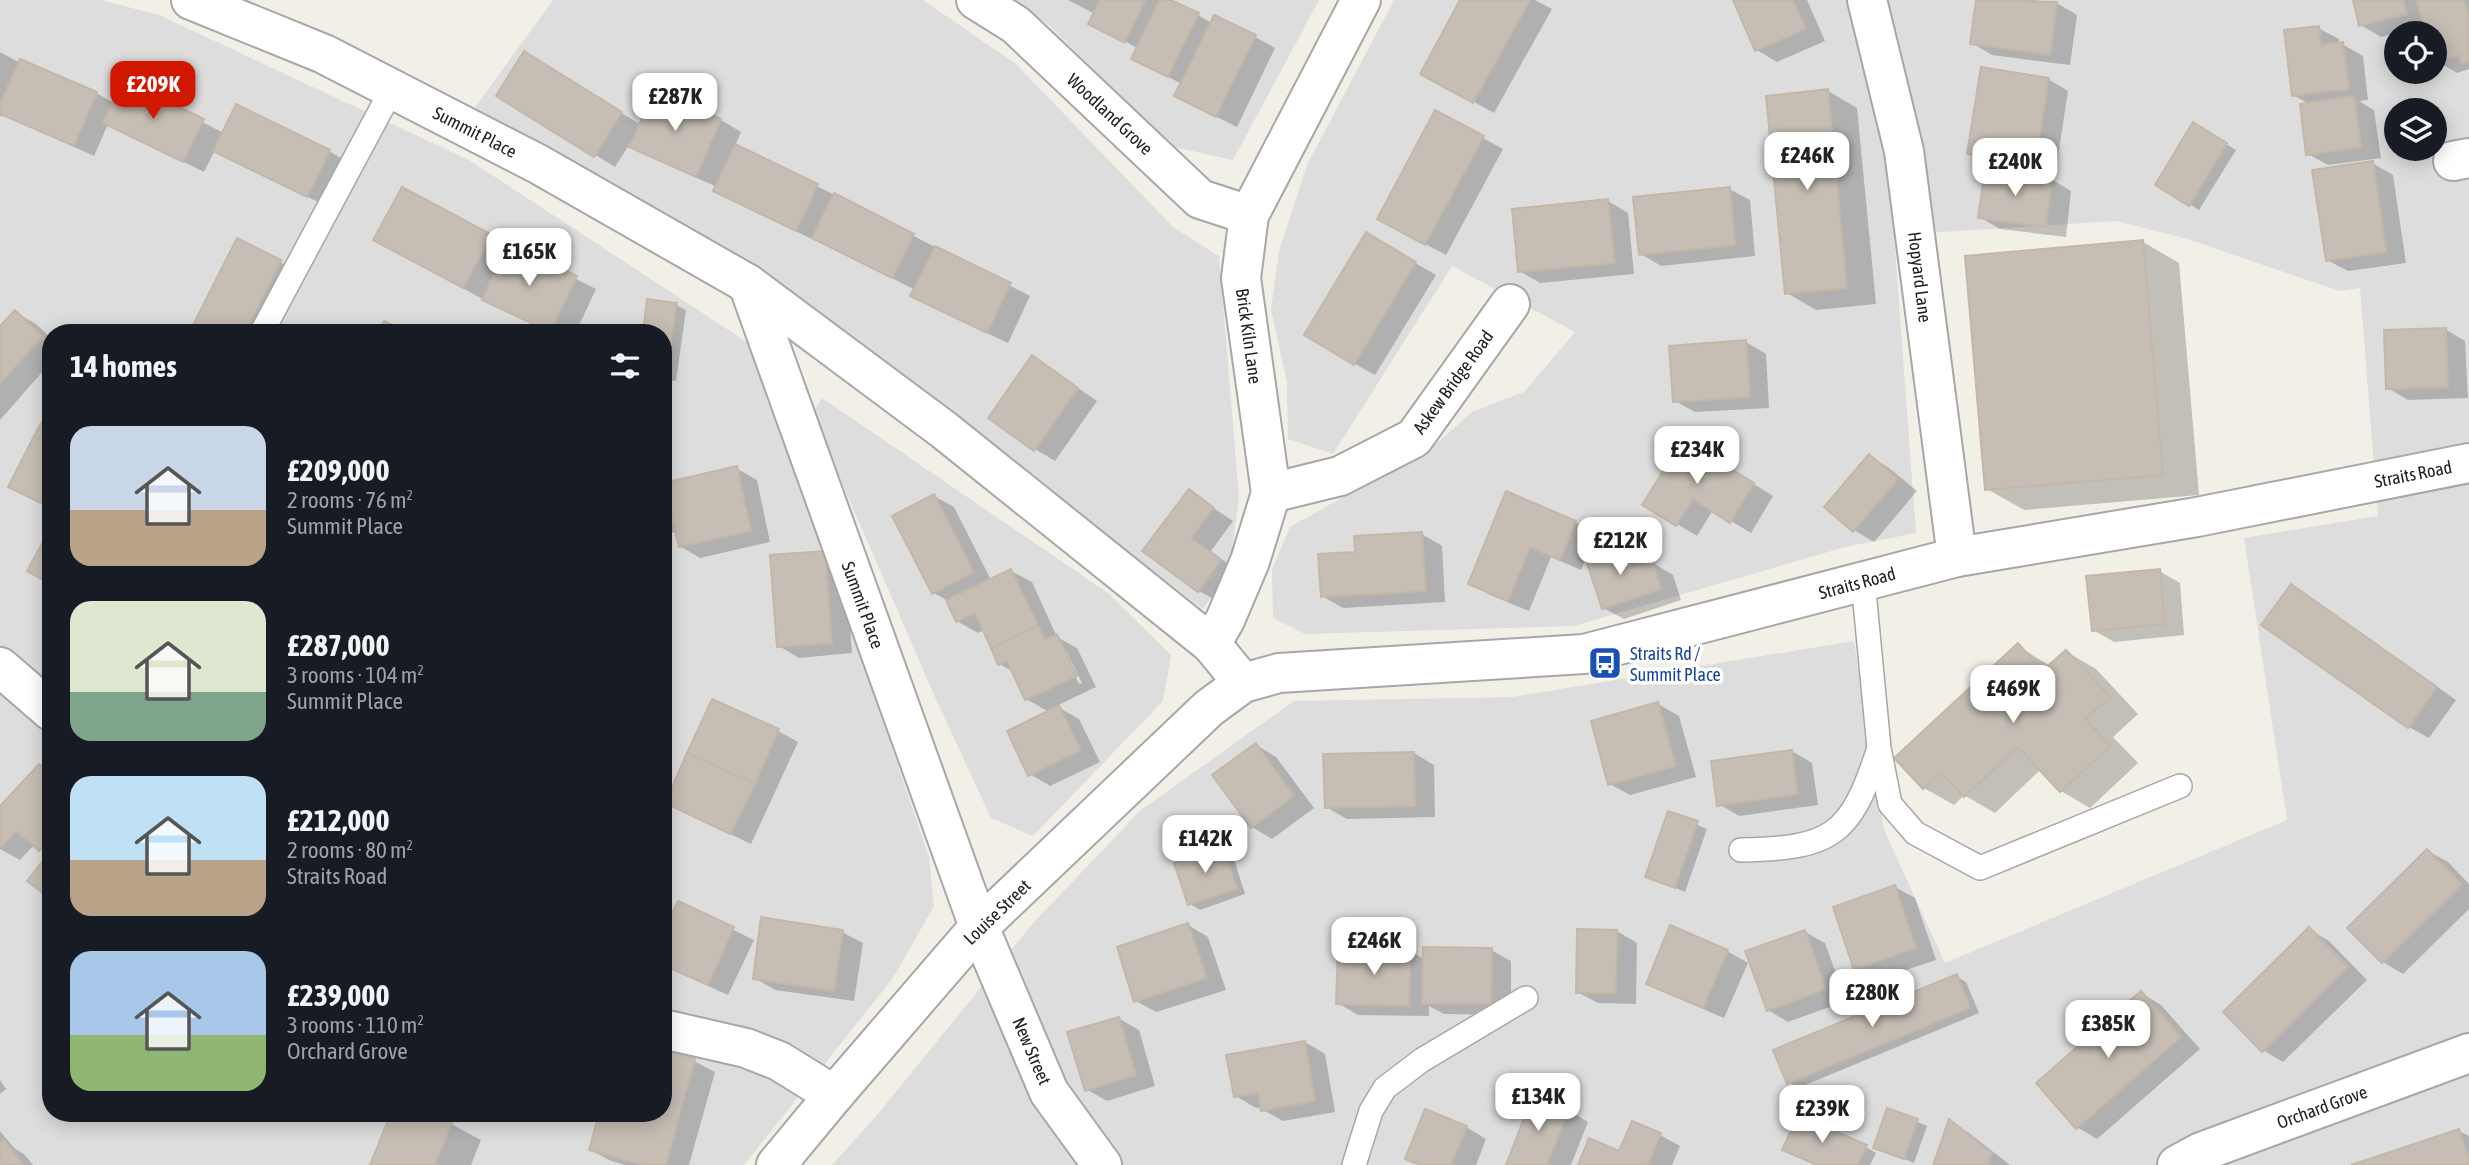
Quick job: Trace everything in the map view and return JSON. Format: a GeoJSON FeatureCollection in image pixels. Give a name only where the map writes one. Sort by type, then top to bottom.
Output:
{"type":"FeatureCollection","features":[{"type":"Feature","properties":{"kind":"street","name":"Summit Place"},"geometry":{"type":"LineString","coordinates":[[191,0],[324,54],[538,164],[748,284],[944,430],[1211,644],[1243,683]]}},
{"type":"Feature","properties":{"kind":"street","name":"Woodland Grove"},"geometry":{"type":"LineString","coordinates":[[976,0],[1016,25],[1200,199],[1249,215]]}},
{"type":"Feature","properties":{"kind":"street","name":"Brick Kiln Lane"},"geometry":{"type":"LineString","coordinates":[[1211,644],[1225,620],[1250,561],[1271,493],[1241,278],[1249,215],[1361,0]]}},
{"type":"Feature","properties":{"kind":"street","name":"Hopyard Lane"},"geometry":{"type":"LineString","coordinates":[[1867,0],[1904,151],[1957,557]]}},
{"type":"Feature","properties":{"kind":"street","name":"Summit Place"},"geometry":{"type":"LineString","coordinates":[[748,284],[979,927]]}},
{"type":"Feature","properties":{"kind":"street","name":"Askew Bridge Road"},"geometry":{"type":"LineString","coordinates":[[1271,493],[1340,476],[1414,438],[1510,304]]}},
{"type":"Feature","properties":{"kind":"street","name":"Straits Road"},"geometry":{"type":"LineString","coordinates":[[1243,683],[1279,673],[1584,654],[1957,557],[2197,517],[2469,463]]}},
{"type":"Feature","properties":{"kind":"street"},"geometry":{"type":"LineString","coordinates":[[0,667],[42,703]]}},
{"type":"Feature","properties":{"kind":"street","name":"Louise Street"},"geometry":{"type":"LineString","coordinates":[[776,1165],[979,927],[1209,708],[1243,683]]}},
{"type":"Feature","properties":{"kind":"street","name":"New Street"},"geometry":{"type":"LineString","coordinates":[[979,927],[1049,1092],[1102,1165]]}},
{"type":"Feature","properties":{"kind":"street"},"geometry":{"type":"LineString","coordinates":[[672,1031],[746,1048],[779,1061],[834,1095]]}},
{"type":"Feature","properties":{"kind":"street","name":"Orchard Grove"},"geometry":{"type":"LineString","coordinates":[[2178,1165],[2201,1152],[2469,1052]]}},
{"type":"Feature","properties":{"kind":"lane"},"geometry":{"type":"LineString","coordinates":[[266,324],[392,89]]}},
{"type":"Feature","properties":{"kind":"lane"},"geometry":{"type":"LineString","coordinates":[[1863,582],[1879,748],[1890,804],[1914,833],[1980,868],[2180,786]]}},
{"type":"Feature","properties":{"kind":"lane"},"geometry":{"type":"LineString","coordinates":[[1741,850],[1788,849],[1822,839],[1840,827],[1865,790],[1879,748]]}},
{"type":"Feature","properties":{"kind":"lane"},"geometry":{"type":"LineString","coordinates":[[1354,1165],[1371,1111],[1385,1088],[1422,1060],[1526,998]]}},
{"type":"Feature","properties":{"kind":"shaded area"},"geometry":{"type":"Polygon","coordinates":[[[0,0],[101,0],[159,15],[469,160],[756,348],[929,857],[934,906],[893,978],[744,1165],[0,1165],[0,0]]]}},
{"type":"Feature","properties":{"kind":"shaded area"},"geometry":{"type":"Polygon","coordinates":[[[553,0],[923,0],[1016,64],[1173,227],[1219,256],[1239,497],[1229,572],[1203,609],[801,299],[661,211],[473,110],[553,0]]]}},
{"type":"Feature","properties":{"kind":"shaded area"},"geometry":{"type":"Polygon","coordinates":[[[1012,0],[1319,0],[1233,160],[1170,146],[1049,25],[1012,0]]]}},
{"type":"Feature","properties":{"kind":"shaded area"},"geometry":{"type":"Polygon","coordinates":[[[1394,0],[2469,0],[2469,1165],[832,1165],[877,1115],[1035,921],[1140,811],[1294,701],[1512,697],[1854,641],[1884,830],[1945,963],[2287,820],[2244,538],[2378,516],[2360,288],[2339,291],[2188,239],[2116,221],[1894,235],[1916,533],[1845,547],[1574,626],[1305,634],[1273,618],[1272,569],[1290,527],[1436,444],[1472,412],[1524,392],[1575,332],[1452,266],[1333,454],[1288,439],[1287,382],[1271,310],[1279,251],[1307,165],[1394,0]]]}},
{"type":"Feature","properties":{"kind":"shaded area"},"geometry":{"type":"Polygon","coordinates":[[[822,398],[1108,593],[1171,655],[1163,701],[1033,836],[991,818],[935,697],[812,414],[822,398]]]}},
{"type":"Feature","properties":{"kind":"building"},"geometry":{"type":"Polygon","coordinates":[[[1100,0],[1145,0],[1125,43],[1088,24],[1100,0]]]}},
{"type":"Feature","properties":{"kind":"building"},"geometry":{"type":"Polygon","coordinates":[[[1159,0],[1171,0],[1199,13],[1168,77],[1131,59],[1159,0]]]}},
{"type":"Feature","properties":{"kind":"building"},"geometry":{"type":"Polygon","coordinates":[[[1460,0],[1530,0],[1473,103],[1420,74],[1460,0]]]}},
{"type":"Feature","properties":{"kind":"building"},"geometry":{"type":"Polygon","coordinates":[[[1733,0],[1793,0],[1806,29],[1755,51],[1733,0]]]}},
{"type":"Feature","properties":{"kind":"building"},"geometry":{"type":"Polygon","coordinates":[[[1976,0],[2057,2],[2050,55],[1970,44],[1976,0]]]}},
{"type":"Feature","properties":{"kind":"building"},"geometry":{"type":"Polygon","coordinates":[[[2353,0],[2403,0],[2407,14],[2359,26],[2353,0]]]}},
{"type":"Feature","properties":{"kind":"building"},"geometry":{"type":"Polygon","coordinates":[[[2416,0],[2464,0],[2469,17],[2469,61],[2461,63],[2459,55],[2447,58],[2447,21],[2422,21],[2416,0]]]}},
{"type":"Feature","properties":{"kind":"building"},"geometry":{"type":"Polygon","coordinates":[[[1214,15],[1256,35],[1216,117],[1174,96],[1214,15]]]}},
{"type":"Feature","properties":{"kind":"building"},"geometry":{"type":"Polygon","coordinates":[[[2319,26],[2321,45],[2343,42],[2349,89],[2292,96],[2284,30],[2319,26]]]}},
{"type":"Feature","properties":{"kind":"building"},"geometry":{"type":"Polygon","coordinates":[[[524,51],[622,112],[594,157],[496,96],[524,51]]]}},
{"type":"Feature","properties":{"kind":"building"},"geometry":{"type":"Polygon","coordinates":[[[20,59],[97,92],[74,146],[0,114],[0,104],[20,59]]]}},
{"type":"Feature","properties":{"kind":"building"},"geometry":{"type":"Polygon","coordinates":[[[1981,67],[2049,78],[2035,165],[1967,154],[1981,67]]]}},
{"type":"Feature","properties":{"kind":"building"},"geometry":{"type":"Polygon","coordinates":[[[123,80],[204,119],[183,162],[103,123],[123,80]]]}},
{"type":"Feature","properties":{"kind":"building"},"geometry":{"type":"Polygon","coordinates":[[[655,89],[721,119],[696,177],[629,147],[655,89]]]}},
{"type":"Feature","properties":{"kind":"building"},"geometry":{"type":"Polygon","coordinates":[[[1828,89],[1847,288],[1785,294],[1766,96],[1828,89]]]}},
{"type":"Feature","properties":{"kind":"building"},"geometry":{"type":"Polygon","coordinates":[[[2354,96],[2361,147],[2306,155],[2300,104],[2354,96]]]}},
{"type":"Feature","properties":{"kind":"building"},"geometry":{"type":"Polygon","coordinates":[[[236,104],[330,150],[307,197],[213,151],[236,104]]]}},
{"type":"Feature","properties":{"kind":"building"},"geometry":{"type":"Polygon","coordinates":[[[1435,110],[1484,136],[1425,245],[1377,219],[1435,110]]]}},
{"type":"Feature","properties":{"kind":"building"},"geometry":{"type":"Polygon","coordinates":[[[2193,122],[2227,143],[2189,206],[2155,185],[2193,122]]]}},
{"type":"Feature","properties":{"kind":"building"},"geometry":{"type":"Polygon","coordinates":[[[735,144],[818,184],[796,231],[713,191],[735,144]]]}},
{"type":"Feature","properties":{"kind":"building"},"geometry":{"type":"Polygon","coordinates":[[[2373,161],[2386,252],[2326,261],[2312,170],[2373,161]]]}},
{"type":"Feature","properties":{"kind":"building"},"geometry":{"type":"Polygon","coordinates":[[[1985,169],[2052,178],[2046,227],[1978,218],[1985,169]]]}},
{"type":"Feature","properties":{"kind":"building"},"geometry":{"type":"Polygon","coordinates":[[[402,187],[492,235],[463,288],[373,240],[402,187]]]}},
{"type":"Feature","properties":{"kind":"building"},"geometry":{"type":"Polygon","coordinates":[[[1730,187],[1735,245],[1639,255],[1633,197],[1730,187]]]}},
{"type":"Feature","properties":{"kind":"building"},"geometry":{"type":"Polygon","coordinates":[[[834,193],[914,234],[892,278],[812,238],[834,193]]]}},
{"type":"Feature","properties":{"kind":"building"},"geometry":{"type":"Polygon","coordinates":[[[1608,199],[1615,263],[1518,272],[1512,209],[1608,199]]]}},
{"type":"Feature","properties":{"kind":"building"},"geometry":{"type":"Polygon","coordinates":[[[1366,232],[1416,262],[1354,365],[1304,335],[1366,232]]]}},
{"type":"Feature","properties":{"kind":"building"},"geometry":{"type":"Polygon","coordinates":[[[237,238],[281,260],[249,324],[194,324],[237,238]]]}},
{"type":"Feature","properties":{"kind":"building"},"geometry":{"type":"Polygon","coordinates":[[[2143,240],[2163,475],[1985,490],[1965,256],[2143,240]]]}},
{"type":"Feature","properties":{"kind":"building"},"geometry":{"type":"Polygon","coordinates":[[[508,243],[577,276],[554,324],[533,324],[482,300],[508,243]]]}},
{"type":"Feature","properties":{"kind":"building"},"geometry":{"type":"Polygon","coordinates":[[[935,246],[1011,283],[987,333],[910,296],[935,246]]]}},
{"type":"Feature","properties":{"kind":"building"},"geometry":{"type":"Polygon","coordinates":[[[647,299],[677,303],[672,337],[672,324],[644,324],[647,299]]]}},
{"type":"Feature","properties":{"kind":"building"},"geometry":{"type":"Polygon","coordinates":[[[15,310],[42,336],[1,382],[0,326],[15,310]]]}},
{"type":"Feature","properties":{"kind":"building"},"geometry":{"type":"Polygon","coordinates":[[[2446,328],[2448,387],[2386,389],[2384,330],[2446,328]]]}},
{"type":"Feature","properties":{"kind":"building"},"geometry":{"type":"Polygon","coordinates":[[[1746,340],[1750,397],[1673,402],[1669,346],[1746,340]]]}},
{"type":"Feature","properties":{"kind":"building"},"geometry":{"type":"Polygon","coordinates":[[[1032,355],[1078,388],[1034,451],[988,418],[1032,355]]]}},
{"type":"Feature","properties":{"kind":"building"},"geometry":{"type":"Polygon","coordinates":[[[42,421],[42,440],[34,436],[42,421]]]}},
{"type":"Feature","properties":{"kind":"building"},"geometry":{"type":"Polygon","coordinates":[[[34,436],[42,440],[42,504],[8,487],[34,436]]]}},
{"type":"Feature","properties":{"kind":"building"},"geometry":{"type":"Polygon","coordinates":[[[1683,439],[1754,483],[1730,523],[1693,499],[1676,526],[1642,505],[1683,439]]]}},
{"type":"Feature","properties":{"kind":"building"},"geometry":{"type":"Polygon","coordinates":[[[1869,454],[1898,479],[1853,532],[1824,507],[1869,454]]]}},
{"type":"Feature","properties":{"kind":"building"},"geometry":{"type":"Polygon","coordinates":[[[737,466],[751,531],[679,547],[672,517],[672,481],[737,466]]]}},
{"type":"Feature","properties":{"kind":"building"},"geometry":{"type":"Polygon","coordinates":[[[1189,489],[1214,508],[1191,538],[1221,560],[1198,592],[1142,551],[1189,489]]]}},
{"type":"Feature","properties":{"kind":"building"},"geometry":{"type":"Polygon","coordinates":[[[1506,491],[1576,521],[1560,560],[1530,547],[1508,601],[1468,584],[1506,491]]]}},
{"type":"Feature","properties":{"kind":"building"},"geometry":{"type":"Polygon","coordinates":[[[934,494],[974,572],[932,594],[892,516],[934,494]]]}},
{"type":"Feature","properties":{"kind":"building"},"geometry":{"type":"Polygon","coordinates":[[[1422,532],[1426,591],[1321,597],[1318,554],[1355,552],[1354,536],[1422,532]]]}},
{"type":"Feature","properties":{"kind":"building"},"geometry":{"type":"Polygon","coordinates":[[[1625,543],[1633,568],[1653,561],[1661,589],[1602,609],[1585,557],[1625,543]]]}},
{"type":"Feature","properties":{"kind":"building"},"geometry":{"type":"Polygon","coordinates":[[[42,544],[42,579],[27,571],[42,544]]]}},
{"type":"Feature","properties":{"kind":"building"},"geometry":{"type":"Polygon","coordinates":[[[825,551],[832,643],[777,647],[770,555],[825,551]]]}},
{"type":"Feature","properties":{"kind":"building"},"geometry":{"type":"Polygon","coordinates":[[[1011,569],[1038,626],[991,648],[975,613],[956,622],[946,600],[1011,569]]]}},
{"type":"Feature","properties":{"kind":"building"},"geometry":{"type":"Polygon","coordinates":[[[2160,569],[2165,624],[2092,631],[2086,576],[2160,569]]]}},
{"type":"Feature","properties":{"kind":"building"},"geometry":{"type":"Polygon","coordinates":[[[2291,584],[2437,687],[2408,728],[2261,625],[2291,584]]]}},
{"type":"Feature","properties":{"kind":"building"},"geometry":{"type":"Polygon","coordinates":[[[1038,626],[1045,640],[1057,634],[1077,676],[1025,700],[1007,661],[998,665],[991,648],[1038,626]]]}},
{"type":"Feature","properties":{"kind":"building"},"geometry":{"type":"Polygon","coordinates":[[[2018,643],[2042,671],[2066,650],[2110,697],[2085,719],[2110,746],[2060,792],[2018,747],[1964,797],[1941,773],[1923,789],[1894,758],[2018,643]]]}},
{"type":"Feature","properties":{"kind":"building"},"geometry":{"type":"Polygon","coordinates":[[[712,699],[779,729],[755,784],[687,753],[712,699]]]}},
{"type":"Feature","properties":{"kind":"building"},"geometry":{"type":"Polygon","coordinates":[[[1658,702],[1676,766],[1608,785],[1591,721],[1658,702]]]}},
{"type":"Feature","properties":{"kind":"building"},"geometry":{"type":"Polygon","coordinates":[[[1059,705],[1081,750],[1028,776],[1007,731],[1059,705]]]}},
{"type":"Feature","properties":{"kind":"building"},"geometry":{"type":"Polygon","coordinates":[[[1256,743],[1294,796],[1251,828],[1212,775],[1256,743]]]}},
{"type":"Feature","properties":{"kind":"building"},"geometry":{"type":"Polygon","coordinates":[[[1792,750],[1798,794],[1717,806],[1711,761],[1792,750]]]}},
{"type":"Feature","properties":{"kind":"building"},"geometry":{"type":"Polygon","coordinates":[[[1414,752],[1415,806],[1325,808],[1323,754],[1414,752]]]}},
{"type":"Feature","properties":{"kind":"building"},"geometry":{"type":"Polygon","coordinates":[[[687,753],[755,784],[730,834],[672,806],[672,787],[687,753]]]}},
{"type":"Feature","properties":{"kind":"building"},"geometry":{"type":"Polygon","coordinates":[[[39,764],[42,766],[42,848],[39,851],[17,831],[0,848],[0,806],[39,764]]]}},
{"type":"Feature","properties":{"kind":"building"},"geometry":{"type":"Polygon","coordinates":[[[1668,811],[1698,821],[1675,888],[1645,877],[1668,811]]]}},
{"type":"Feature","properties":{"kind":"building"},"geometry":{"type":"Polygon","coordinates":[[[1222,845],[1237,889],[1188,905],[1174,863],[1222,845]]]}},
{"type":"Feature","properties":{"kind":"building"},"geometry":{"type":"Polygon","coordinates":[[[2427,849],[2462,884],[2382,963],[2347,928],[2427,849]]]}},
{"type":"Feature","properties":{"kind":"building"},"geometry":{"type":"Polygon","coordinates":[[[42,862],[42,892],[27,881],[42,862]]]}},
{"type":"Feature","properties":{"kind":"building"},"geometry":{"type":"Polygon","coordinates":[[[1895,885],[1916,948],[1854,970],[1833,907],[1895,885]]]}},
{"type":"Feature","properties":{"kind":"building"},"geometry":{"type":"Polygon","coordinates":[[[678,901],[734,927],[708,985],[672,969],[672,913],[678,901]]]}},
{"type":"Feature","properties":{"kind":"building"},"geometry":{"type":"Polygon","coordinates":[[[761,917],[843,930],[834,991],[753,979],[761,917]]]}},
{"type":"Feature","properties":{"kind":"building"},"geometry":{"type":"Polygon","coordinates":[[[1188,923],[1207,978],[1134,1002],[1117,947],[1188,923]]]}},
{"type":"Feature","properties":{"kind":"building"},"geometry":{"type":"Polygon","coordinates":[[[1670,925],[1728,950],[1703,1008],[1646,984],[1670,925]]]}},
{"type":"Feature","properties":{"kind":"building"},"geometry":{"type":"Polygon","coordinates":[[[2309,927],[2348,967],[2262,1052],[2223,1012],[2309,927]]]}},
{"type":"Feature","properties":{"kind":"building"},"geometry":{"type":"Polygon","coordinates":[[[1577,929],[1617,930],[1616,993],[1576,993],[1577,929]]]}},
{"type":"Feature","properties":{"kind":"building"},"geometry":{"type":"Polygon","coordinates":[[[1805,930],[1826,989],[1767,1011],[1745,951],[1805,930]]]}},
{"type":"Feature","properties":{"kind":"building"},"geometry":{"type":"Polygon","coordinates":[[[1423,947],[1492,948],[1491,1004],[1422,1004],[1423,947]]]}},
{"type":"Feature","properties":{"kind":"building"},"geometry":{"type":"Polygon","coordinates":[[[1338,948],[1411,950],[1409,1006],[1336,1004],[1338,948]]]}},
{"type":"Feature","properties":{"kind":"building"},"geometry":{"type":"Polygon","coordinates":[[[1957,974],[1970,1008],[1787,1084],[1773,1050],[1957,974]]]}},
{"type":"Feature","properties":{"kind":"building"},"geometry":{"type":"Polygon","coordinates":[[[2141,991],[2181,1037],[2076,1129],[2036,1083],[2141,991]]]}},
{"type":"Feature","properties":{"kind":"building"},"geometry":{"type":"Polygon","coordinates":[[[1119,1017],[1136,1075],[1085,1091],[1067,1032],[1119,1017]]]}},
{"type":"Feature","properties":{"kind":"building"},"geometry":{"type":"Polygon","coordinates":[[[1305,1041],[1315,1101],[1261,1111],[1258,1093],[1234,1097],[1226,1055],[1305,1041]]]}},
{"type":"Feature","properties":{"kind":"building"},"geometry":{"type":"Polygon","coordinates":[[[672,1053],[695,1059],[666,1165],[642,1165],[589,1150],[597,1122],[672,1122],[672,1053]]]}},
{"type":"Feature","properties":{"kind":"building"},"geometry":{"type":"Polygon","coordinates":[[[1533,1095],[1569,1109],[1547,1165],[1506,1165],[1533,1095]]]}},
{"type":"Feature","properties":{"kind":"building"},"geometry":{"type":"Polygon","coordinates":[[[1887,1108],[1918,1119],[1904,1159],[1873,1148],[1887,1108]]]}},
{"type":"Feature","properties":{"kind":"building"},"geometry":{"type":"Polygon","coordinates":[[[1425,1109],[1467,1126],[1451,1165],[1420,1165],[1405,1159],[1425,1109]]]}},
{"type":"Feature","properties":{"kind":"building"},"geometry":{"type":"Polygon","coordinates":[[[1798,1115],[1867,1145],[1858,1165],[1817,1165],[1782,1150],[1798,1115]]]}},
{"type":"Feature","properties":{"kind":"building"},"geometry":{"type":"Polygon","coordinates":[[[1949,1119],[1992,1153],[1988,1165],[1933,1165],[1949,1119]]]}},
{"type":"Feature","properties":{"kind":"building"},"geometry":{"type":"Polygon","coordinates":[[[1632,1121],[1661,1133],[1648,1165],[1578,1165],[1589,1138],[1619,1151],[1632,1121]]]}},
{"type":"Feature","properties":{"kind":"building"},"geometry":{"type":"Polygon","coordinates":[[[387,1122],[452,1122],[435,1165],[370,1165],[387,1122]]]}},
{"type":"Feature","properties":{"kind":"building"},"geometry":{"type":"Polygon","coordinates":[[[2459,1129],[2469,1165],[2351,1165],[2459,1129]]]}},
{"type":"Feature","properties":{"kind":"building"},"geometry":{"type":"Polygon","coordinates":[[[4,1140],[23,1165],[0,1165],[0,1143],[4,1140]]]}},
{"type":"Feature","properties":{"kind":"place","name":"Straits Rd / Summit Place"},"geometry":{"type":"Point","coordinates":[1605,663]}}]}
